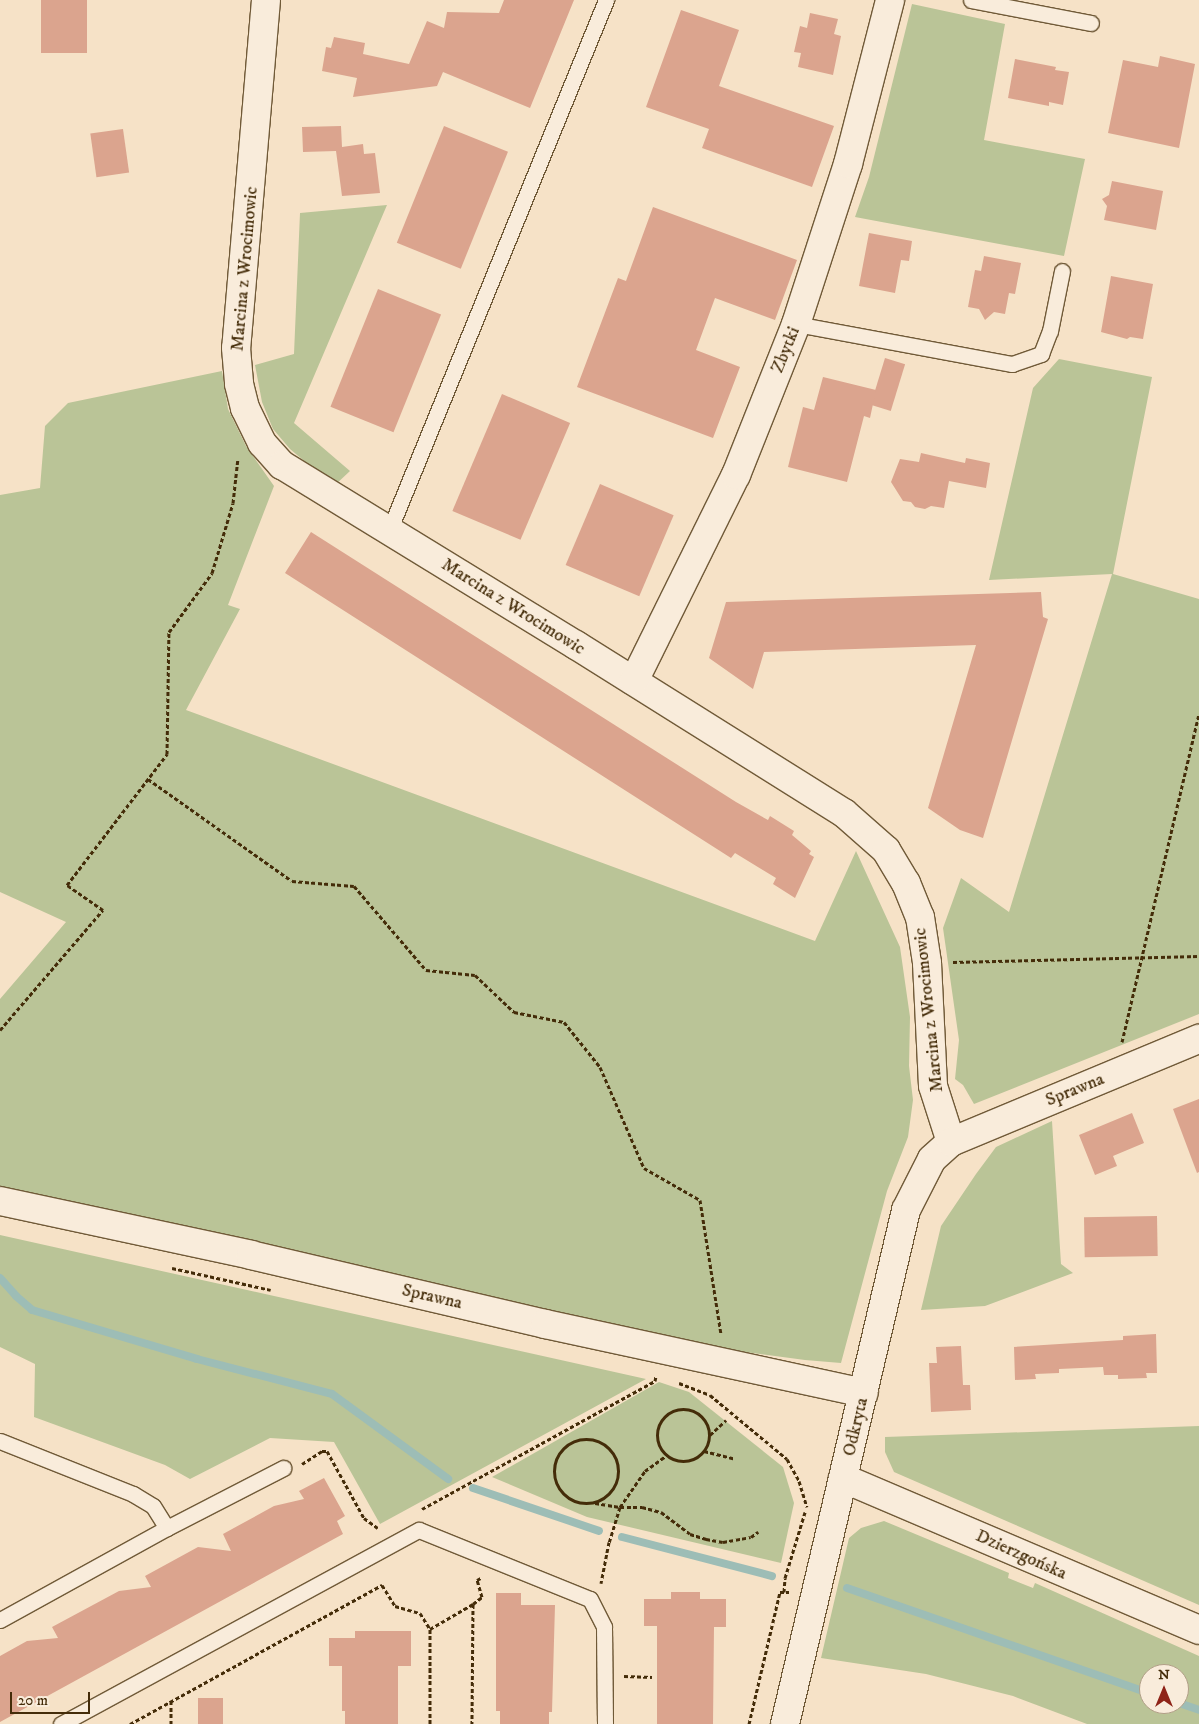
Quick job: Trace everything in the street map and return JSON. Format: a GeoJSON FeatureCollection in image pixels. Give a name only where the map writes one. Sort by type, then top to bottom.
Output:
{"type":"FeatureCollection","features":[{"type":"Feature","properties":{"kind":"street","name":"Marcina z Wrocimowic"},"geometry":{"type":"LineString","coordinates":[[266,0],[236,348],[239,384],[245,408],[256,431],[282,466],[389,530],[844,813],[886,850],[906,883],[920,917],[927,962],[933,1086],[952,1142]]}},
{"type":"Feature","properties":{"kind":"street","name":"Zbytki"},"geometry":{"type":"LineString","coordinates":[[634,682],[736,475],[796,324],[848,164],[890,0]]}},
{"type":"Feature","properties":{"kind":"street","name":"Sprawna"},"geometry":{"type":"LineString","coordinates":[[952,1142],[1199,1039]]}},
{"type":"Feature","properties":{"kind":"street","name":"Odkryta"},"geometry":{"type":"LineString","coordinates":[[785,1724],[906,1210],[932,1159],[952,1142]]}},
{"type":"Feature","properties":{"kind":"street","name":"Sprawna"},"geometry":{"type":"LineString","coordinates":[[0,1201],[252,1255],[726,1364],[864,1393]]}},
{"type":"Feature","properties":{"kind":"street","name":"Dzierzgońska"},"geometry":{"type":"LineString","coordinates":[[843,1478],[1199,1630]]}},
{"type":"Feature","properties":{"kind":"lane"},"geometry":{"type":"LineString","coordinates":[[389,530],[606,0]]}},
{"type":"Feature","properties":{"kind":"lane"},"geometry":{"type":"LineString","coordinates":[[971,0],[1091,23]]}},
{"type":"Feature","properties":{"kind":"lane"},"geometry":{"type":"LineString","coordinates":[[796,324],[1012,364],[1041,354],[1050,331],[1062,271]]}},
{"type":"Feature","properties":{"kind":"lane"},"geometry":{"type":"LineString","coordinates":[[0,1441],[133,1494],[153,1506],[167,1528]]}},
{"type":"Feature","properties":{"kind":"lane"},"geometry":{"type":"LineString","coordinates":[[0,1620],[167,1528],[283,1468]]}},
{"type":"Feature","properties":{"kind":"lane"},"geometry":{"type":"LineString","coordinates":[[61,1724],[419,1530],[590,1599],[604,1627],[605,1724]]}},
{"type":"Feature","properties":{"kind":"path"},"geometry":{"type":"LineString","coordinates":[[0,1030],[103,910],[66,885],[167,754],[169,632],[212,574],[233,503],[239,455]]}},
{"type":"Feature","properties":{"kind":"path"},"geometry":{"type":"LineString","coordinates":[[1122,1044],[1199,714]]}},
{"type":"Feature","properties":{"kind":"path"},"geometry":{"type":"LineString","coordinates":[[148,779],[292,881],[354,886],[426,970],[475,975],[514,1012],[564,1022],[600,1066],[644,1168],[700,1200],[726,1364]]}},
{"type":"Feature","properties":{"kind":"path"},"geometry":{"type":"LineString","coordinates":[[927,962],[1199,956]]}},
{"type":"Feature","properties":{"kind":"path"},"geometry":{"type":"LineString","coordinates":[[164,1267],[280,1292]]}},
{"type":"Feature","properties":{"kind":"path"},"geometry":{"type":"LineString","coordinates":[[416,1513],[655,1381],[658,1371]]}},
{"type":"Feature","properties":{"kind":"path"},"geometry":{"type":"LineString","coordinates":[[656,1377],[664,1379]]}},
{"type":"Feature","properties":{"kind":"path"},"geometry":{"type":"LineString","coordinates":[[671,1381],[710,1395],[787,1459],[799,1481],[807,1507],[798,1530],[785,1578],[784,1592]]}},
{"type":"Feature","properties":{"kind":"path"},"geometry":{"type":"LineString","coordinates":[[687,1409],[696,1412],[704,1418],[709,1436],[708,1444],[704,1451],[690,1461],[674,1461],[663,1454],[657,1442],[657,1429],[662,1418],[673,1410],[687,1409]]}},
{"type":"Feature","properties":{"kind":"path"},"geometry":{"type":"LineString","coordinates":[[709,1436],[726,1420]]}},
{"type":"Feature","properties":{"kind":"path"},"geometry":{"type":"LineString","coordinates":[[595,1503],[609,1495],[618,1479],[618,1460],[608,1447],[592,1439],[573,1441],[559,1452],[553,1472],[562,1493],[576,1502],[620,1507],[642,1506],[661,1512],[690,1534],[724,1542],[751,1537],[758,1532]]}},
{"type":"Feature","properties":{"kind":"path"},"geometry":{"type":"LineString","coordinates":[[283,1468],[289,1471],[322,1451],[327,1451],[364,1518],[374,1526],[384,1529]]}},
{"type":"Feature","properties":{"kind":"path"},"geometry":{"type":"LineString","coordinates":[[704,1451],[735,1459]]}},
{"type":"Feature","properties":{"kind":"path"},"geometry":{"type":"LineString","coordinates":[[590,1599],[602,1581],[609,1542],[620,1507],[645,1471],[667,1456]]}},
{"type":"Feature","properties":{"kind":"path"},"geometry":{"type":"LineString","coordinates":[[807,1507],[812,1510]]}},
{"type":"Feature","properties":{"kind":"path"},"geometry":{"type":"LineString","coordinates":[[430,1629],[482,1597],[477,1580],[485,1577]]}},
{"type":"Feature","properties":{"kind":"path"},"geometry":{"type":"LineString","coordinates":[[130,1724],[382,1585],[395,1606],[420,1613],[430,1629],[430,1724]]}},
{"type":"Feature","properties":{"kind":"path"},"geometry":{"type":"LineString","coordinates":[[749,1724],[780,1592],[796,1592]]}},
{"type":"Feature","properties":{"kind":"path"},"geometry":{"type":"LineString","coordinates":[[472,1724],[473,1604]]}},
{"type":"Feature","properties":{"kind":"path"},"geometry":{"type":"LineString","coordinates":[[621,1676],[652,1676]]}},
{"type":"Feature","properties":{"kind":"path"},"geometry":{"type":"LineString","coordinates":[[171,1701],[171,1724]]}},
{"type":"Feature","properties":{"kind":"green space"},"geometry":{"type":"Polygon","coordinates":[[[912,4],[1005,24],[984,140],[1085,159],[1064,256],[855,217],[869,177],[912,4]]]}},
{"type":"Feature","properties":{"kind":"green space"},"geometry":{"type":"Polygon","coordinates":[[[387,205],[294,423],[350,471],[334,486],[290,449],[273,429],[262,402],[255,365],[294,354],[300,213],[387,205]]]}},
{"type":"Feature","properties":{"kind":"green space"},"geometry":{"type":"Polygon","coordinates":[[[1059,359],[1152,377],[1113,574],[1199,599],[1199,1014],[974,1104],[963,1085],[955,1079],[959,1040],[943,928],[961,878],[1009,912],[1112,574],[989,580],[1033,388],[1059,359]]]}},
{"type":"Feature","properties":{"kind":"green space"},"geometry":{"type":"Polygon","coordinates":[[[222,371],[228,409],[246,446],[274,486],[228,605],[240,609],[186,710],[815,941],[856,851],[900,947],[910,1017],[909,1066],[913,1100],[908,1137],[887,1191],[841,1363],[706,1347],[0,1191],[0,999],[66,922],[0,892],[0,495],[40,488],[45,426],[68,403],[222,371]]]}},
{"type":"Feature","properties":{"kind":"green space"},"geometry":{"type":"Polygon","coordinates":[[[1052,1121],[1061,1264],[1073,1273],[985,1306],[921,1310],[941,1226],[976,1174],[996,1147],[1052,1121]]]}},
{"type":"Feature","properties":{"kind":"green space"},"geometry":{"type":"Polygon","coordinates":[[[0,1235],[646,1379],[380,1524],[334,1442],[270,1438],[190,1479],[165,1465],[34,1417],[35,1364],[0,1347],[0,1235]]]}},
{"type":"Feature","properties":{"kind":"green space"},"geometry":{"type":"Polygon","coordinates":[[[659,1382],[689,1392],[783,1467],[794,1503],[781,1563],[587,1517],[492,1477],[659,1382]]]}},
{"type":"Feature","properties":{"kind":"green space"},"geometry":{"type":"Polygon","coordinates":[[[1199,1426],[1199,1605],[894,1472],[885,1452],[885,1437],[1199,1426]]]}},
{"type":"Feature","properties":{"kind":"green space"},"geometry":{"type":"Polygon","coordinates":[[[884,1521],[1009,1573],[1008,1578],[1033,1588],[1035,1583],[1199,1656],[1199,1724],[1087,1724],[1013,1696],[926,1674],[821,1658],[849,1538],[861,1528],[884,1521]]]}},
{"type":"Feature","properties":{"kind":"building"},"geometry":{"type":"Polygon","coordinates":[[[41,0],[87,0],[87,53],[41,53],[41,0]]]}},
{"type":"Feature","properties":{"kind":"building"},"geometry":{"type":"Polygon","coordinates":[[[504,0],[574,0],[530,108],[443,72],[437,86],[353,97],[357,78],[322,71],[326,47],[331,48],[334,37],[365,43],[363,54],[409,64],[427,21],[444,28],[447,12],[499,13],[504,0]]]}},
{"type":"Feature","properties":{"kind":"building"},"geometry":{"type":"Polygon","coordinates":[[[681,10],[739,30],[719,86],[834,126],[812,187],[702,148],[709,129],[646,107],[681,10]]]}},
{"type":"Feature","properties":{"kind":"building"},"geometry":{"type":"Polygon","coordinates":[[[810,13],[838,19],[834,34],[841,36],[833,75],[798,67],[801,53],[794,52],[800,26],[807,28],[810,13]]]}},
{"type":"Feature","properties":{"kind":"building"},"geometry":{"type":"Polygon","coordinates":[[[1160,56],[1195,64],[1179,148],[1108,133],[1123,60],[1158,67],[1160,56]]]}},
{"type":"Feature","properties":{"kind":"building"},"geometry":{"type":"Polygon","coordinates":[[[1015,59],[1056,67],[1055,70],[1069,72],[1063,105],[1049,102],[1049,106],[1008,98],[1015,59]]]}},
{"type":"Feature","properties":{"kind":"building"},"geometry":{"type":"Polygon","coordinates":[[[341,126],[342,147],[363,144],[364,154],[375,153],[380,193],[342,196],[336,151],[303,152],[302,127],[341,126]]]}},
{"type":"Feature","properties":{"kind":"building"},"geometry":{"type":"Polygon","coordinates":[[[444,126],[508,152],[461,269],[397,243],[444,126]]]}},
{"type":"Feature","properties":{"kind":"building"},"geometry":{"type":"Polygon","coordinates":[[[123,129],[129,173],[96,177],[90,134],[123,129]]]}},
{"type":"Feature","properties":{"kind":"building"},"geometry":{"type":"Polygon","coordinates":[[[1112,181],[1163,191],[1156,230],[1104,220],[1107,206],[1102,199],[1109,195],[1112,181]]]}},
{"type":"Feature","properties":{"kind":"building"},"geometry":{"type":"Polygon","coordinates":[[[653,207],[797,260],[775,320],[715,298],[696,350],[740,367],[713,438],[577,387],[618,278],[626,281],[653,207]]]}},
{"type":"Feature","properties":{"kind":"building"},"geometry":{"type":"Polygon","coordinates":[[[869,233],[912,241],[909,261],[901,260],[895,293],[859,286],[869,233]]]}},
{"type":"Feature","properties":{"kind":"building"},"geometry":{"type":"Polygon","coordinates":[[[984,256],[1021,263],[1015,294],[1009,293],[1005,314],[994,312],[985,320],[979,309],[968,307],[975,270],[981,271],[984,256]]]}},
{"type":"Feature","properties":{"kind":"building"},"geometry":{"type":"Polygon","coordinates":[[[1111,276],[1153,284],[1143,339],[1130,337],[1127,339],[1101,332],[1111,276]]]}},
{"type":"Feature","properties":{"kind":"building"},"geometry":{"type":"Polygon","coordinates":[[[378,289],[441,314],[393,432],[330,407],[378,289]]]}},
{"type":"Feature","properties":{"kind":"building"},"geometry":{"type":"Polygon","coordinates":[[[885,358],[905,364],[891,411],[871,405],[885,358]]]}},
{"type":"Feature","properties":{"kind":"building"},"geometry":{"type":"Polygon","coordinates":[[[823,377],[876,390],[870,418],[864,416],[847,482],[788,467],[803,407],[814,410],[823,377]]]}},
{"type":"Feature","properties":{"kind":"building"},"geometry":{"type":"Polygon","coordinates":[[[502,394],[570,423],[520,540],[452,511],[502,394]]]}},
{"type":"Feature","properties":{"kind":"building"},"geometry":{"type":"Polygon","coordinates":[[[921,453],[965,463],[966,458],[990,463],[986,488],[949,481],[944,508],[931,506],[925,509],[915,507],[911,502],[903,501],[891,482],[900,459],[919,462],[921,453]]]}},
{"type":"Feature","properties":{"kind":"building"},"geometry":{"type":"Polygon","coordinates":[[[600,484],[674,515],[639,596],[566,565],[600,484]]]}},
{"type":"Feature","properties":{"kind":"building"},"geometry":{"type":"Polygon","coordinates":[[[311,532],[736,802],[768,820],[770,816],[794,831],[792,835],[811,851],[809,854],[814,857],[795,898],[773,884],[776,878],[735,853],[731,858],[285,573],[311,532]]]}},
{"type":"Feature","properties":{"kind":"building"},"geometry":{"type":"Polygon","coordinates":[[[1041,592],[1043,617],[1048,619],[983,838],[960,830],[928,808],[976,645],[764,652],[753,689],[709,658],[726,602],[1041,592]]]}},
{"type":"Feature","properties":{"kind":"building"},"geometry":{"type":"Polygon","coordinates":[[[1199,1099],[1199,1172],[1197,1173],[1173,1109],[1199,1099]]]}},
{"type":"Feature","properties":{"kind":"building"},"geometry":{"type":"Polygon","coordinates":[[[1132,1113],[1144,1143],[1113,1156],[1117,1166],[1095,1175],[1079,1135],[1132,1113]]]}},
{"type":"Feature","properties":{"kind":"building"},"geometry":{"type":"Polygon","coordinates":[[[1157,1216],[1158,1256],[1085,1257],[1084,1217],[1157,1216]]]}},
{"type":"Feature","properties":{"kind":"building"},"geometry":{"type":"Polygon","coordinates":[[[1156,1334],[1157,1373],[1146,1373],[1147,1378],[1118,1379],[1118,1375],[1104,1375],[1103,1367],[1059,1369],[1059,1373],[1035,1374],[1036,1379],[1015,1380],[1014,1347],[1123,1340],[1123,1336],[1156,1334]]]}},
{"type":"Feature","properties":{"kind":"building"},"geometry":{"type":"Polygon","coordinates":[[[961,1346],[963,1385],[970,1385],[971,1410],[931,1412],[929,1363],[937,1363],[936,1347],[961,1346]]]}},
{"type":"Feature","properties":{"kind":"building"},"geometry":{"type":"Polygon","coordinates":[[[324,1478],[345,1516],[337,1521],[343,1534],[0,1722],[0,1656],[27,1641],[58,1638],[52,1627],[119,1591],[151,1587],[145,1576],[198,1547],[231,1551],[223,1534],[274,1506],[304,1499],[299,1491],[324,1478]]]}},
{"type":"Feature","properties":{"kind":"building"},"geometry":{"type":"Polygon","coordinates":[[[671,1592],[700,1592],[700,1599],[726,1599],[726,1627],[714,1627],[713,1724],[657,1724],[657,1626],[644,1626],[644,1599],[671,1599],[671,1592]]]}},
{"type":"Feature","properties":{"kind":"building"},"geometry":{"type":"Polygon","coordinates":[[[496,1593],[521,1593],[521,1605],[555,1605],[552,1712],[549,1712],[549,1724],[500,1724],[500,1711],[496,1711],[496,1593]]]}},
{"type":"Feature","properties":{"kind":"building"},"geometry":{"type":"Polygon","coordinates":[[[355,1631],[411,1631],[411,1666],[398,1666],[398,1724],[345,1724],[345,1711],[342,1711],[342,1666],[329,1666],[329,1638],[355,1638],[355,1631]]]}},
{"type":"Feature","properties":{"kind":"building"},"geometry":{"type":"Polygon","coordinates":[[[198,1698],[223,1698],[223,1724],[198,1724],[198,1698]]]}},
{"type":"Feature","properties":{"kind":"waterway"},"geometry":{"type":"LineString","coordinates":[[0,1278],[32,1310],[197,1359],[332,1394],[448,1479]]}},
{"type":"Feature","properties":{"kind":"waterway"},"geometry":{"type":"LineString","coordinates":[[473,1488],[599,1531]]}},
{"type":"Feature","properties":{"kind":"waterway"},"geometry":{"type":"LineString","coordinates":[[622,1537],[772,1576]]}},
{"type":"Feature","properties":{"kind":"waterway"},"geometry":{"type":"LineString","coordinates":[[847,1588],[1139,1690]]}},
{"type":"Feature","properties":{"kind":"waterway"},"geometry":{"type":"LineString","coordinates":[[1189,1706],[1199,1710]]}}]}
